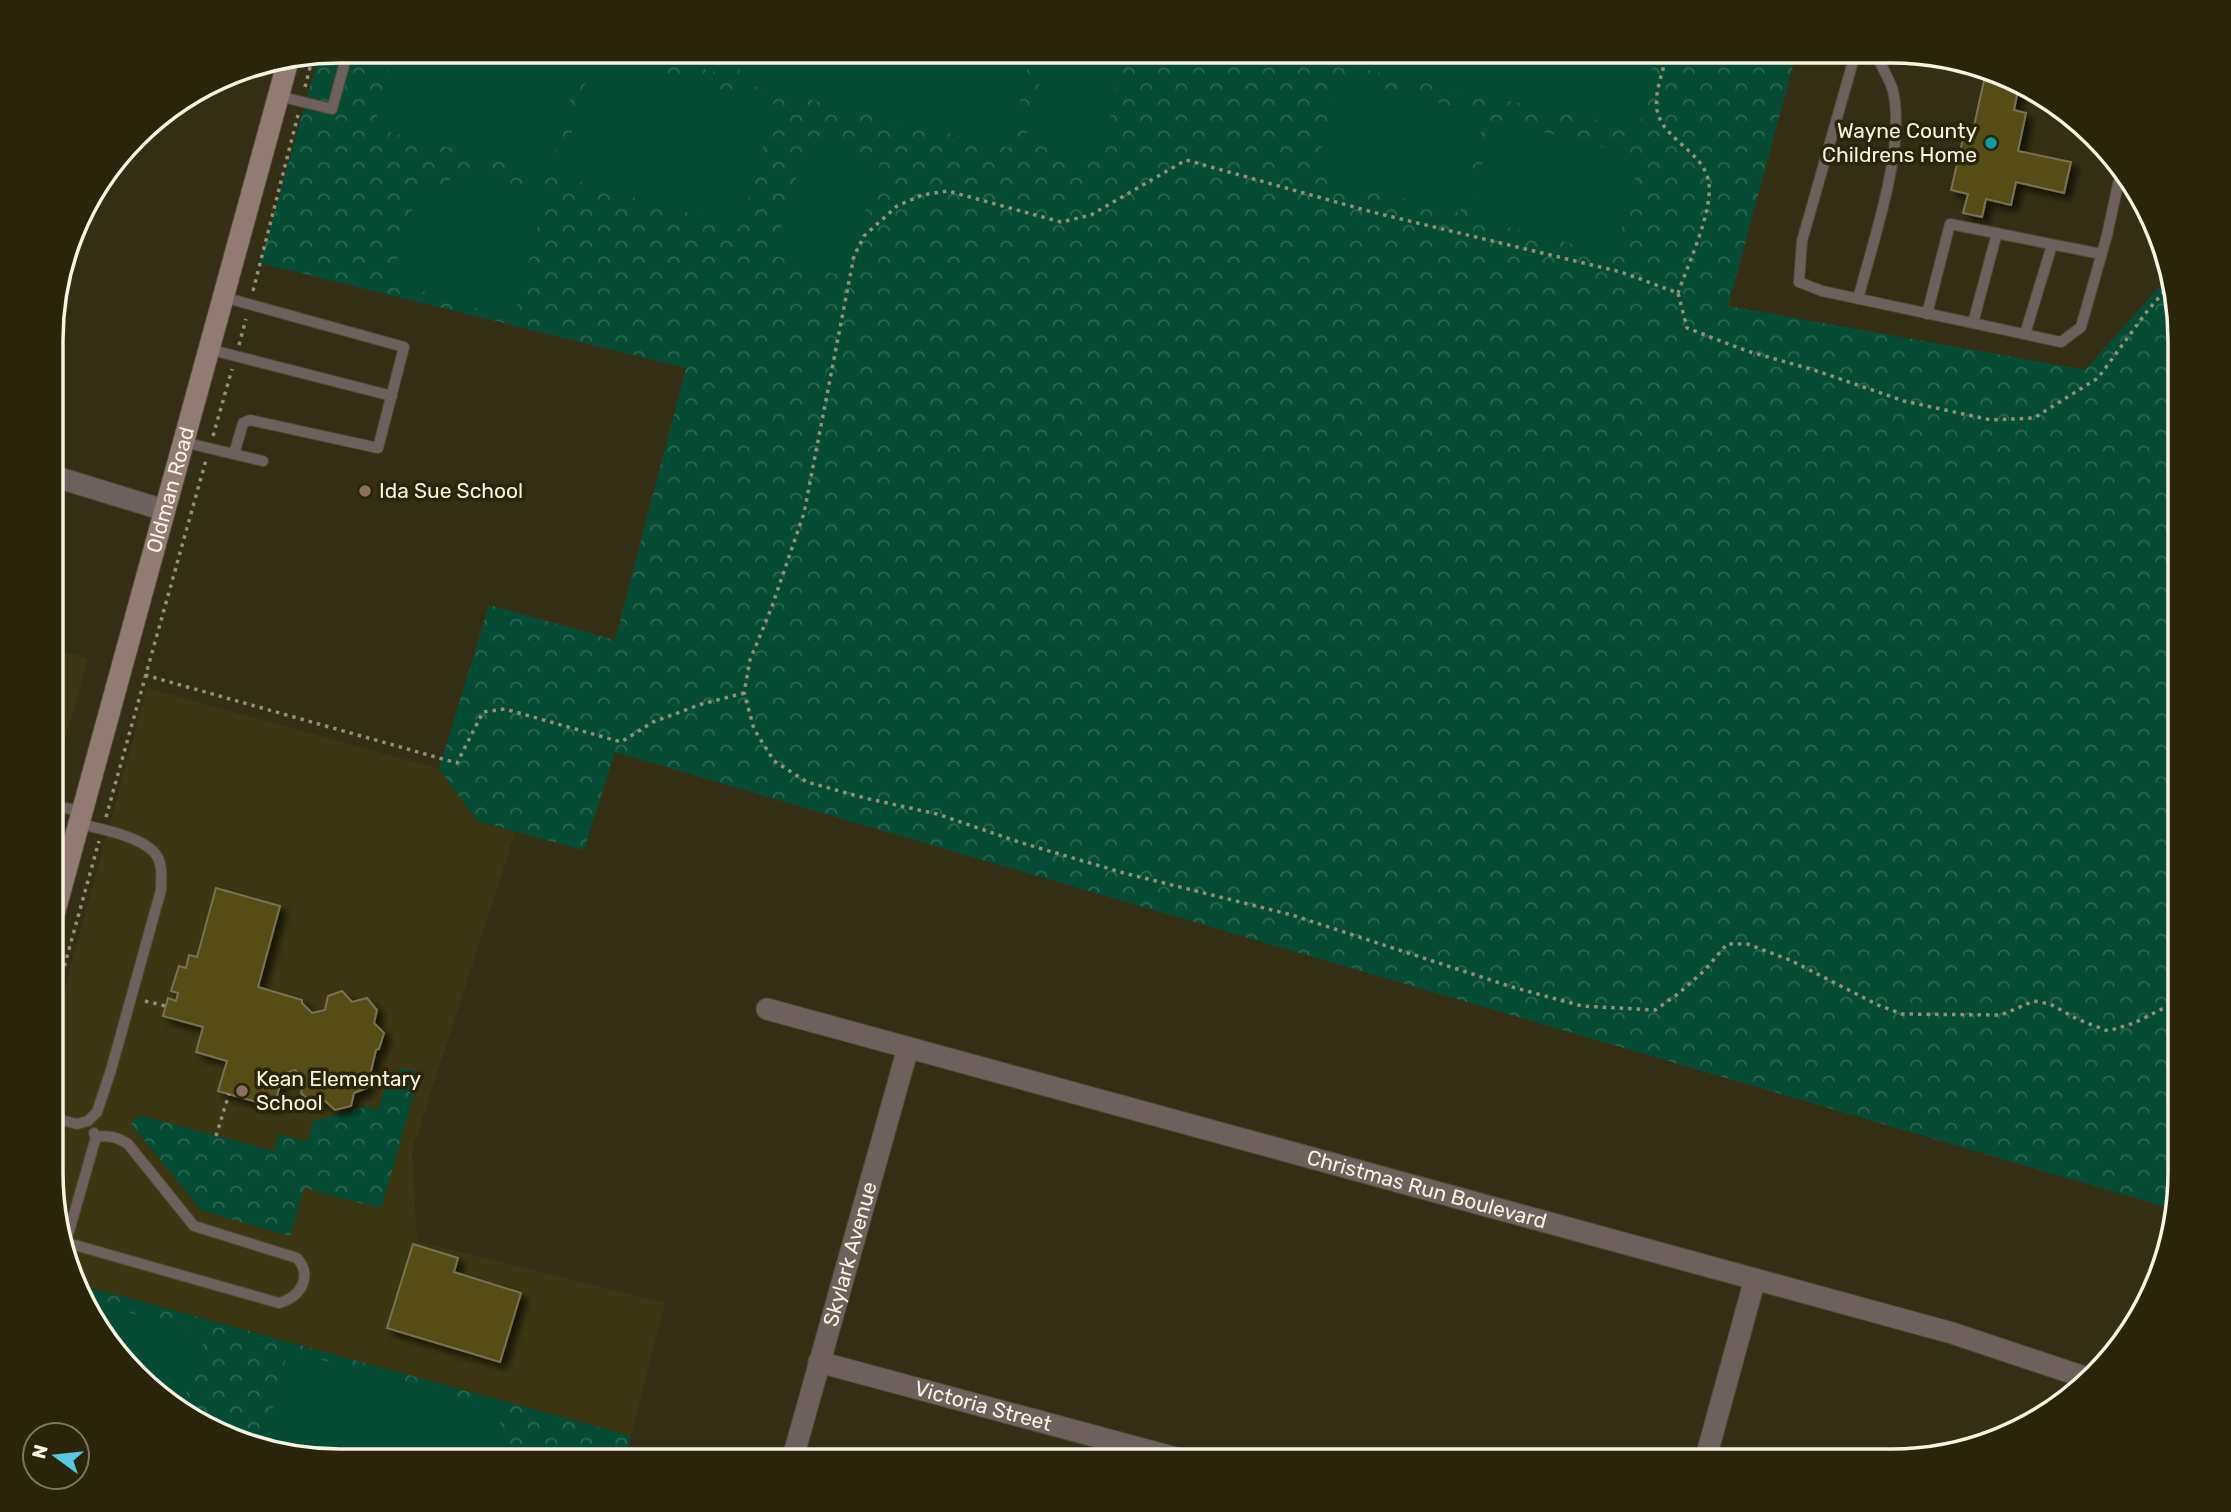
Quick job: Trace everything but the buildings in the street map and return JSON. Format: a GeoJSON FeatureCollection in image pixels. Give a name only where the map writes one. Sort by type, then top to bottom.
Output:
{"type":"FeatureCollection","features":[{"type":"Feature","properties":{"kind":"street","name":"Oldman Road"},"geometry":{"type":"LineString","coordinates":[[63,882],[286,68]]}},
{"type":"Feature","properties":{"kind":"street"},"geometry":{"type":"LineString","coordinates":[[63,479],[164,510]]}},
{"type":"Feature","properties":{"kind":"street","name":"Christmas Run Boulevard"},"geometry":{"type":"LineString","coordinates":[[766,1009],[1952,1333],[2079,1375]]}},
{"type":"Feature","properties":{"kind":"street","name":"Skylark Avenue"},"geometry":{"type":"LineString","coordinates":[[795,1449],[908,1048]]}},
{"type":"Feature","properties":{"kind":"street"},"geometry":{"type":"LineString","coordinates":[[1708,1449],[1755,1279]]}},
{"type":"Feature","properties":{"kind":"street","name":"Victoria Street"},"geometry":{"type":"LineString","coordinates":[[819,1362],[1142,1449]]}},
{"type":"Feature","properties":{"kind":"lane"},"geometry":{"type":"LineString","coordinates":[[278,96],[332,109],[345,63]]}},
{"type":"Feature","properties":{"kind":"lane"},"geometry":{"type":"LineString","coordinates":[[1853,63],[1802,241],[1799,282],[1822,291],[2061,342],[2081,327],[2118,182]]}},
{"type":"Feature","properties":{"kind":"lane"},"geometry":{"type":"LineString","coordinates":[[1858,299],[1891,172],[1897,121],[1892,89],[1880,63]]}},
{"type":"Feature","properties":{"kind":"lane"},"geometry":{"type":"LineString","coordinates":[[1927,313],[1950,224],[2101,254]]}},
{"type":"Feature","properties":{"kind":"lane"},"geometry":{"type":"LineString","coordinates":[[1973,323],[1997,233]]}},
{"type":"Feature","properties":{"kind":"lane"},"geometry":{"type":"LineString","coordinates":[[2025,334],[2052,245]]}},
{"type":"Feature","properties":{"kind":"lane"},"geometry":{"type":"LineString","coordinates":[[223,297],[404,347],[378,448],[250,420],[243,422],[234,454]]}},
{"type":"Feature","properties":{"kind":"lane"},"geometry":{"type":"LineString","coordinates":[[208,349],[392,396]]}},
{"type":"Feature","properties":{"kind":"lane"},"geometry":{"type":"LineString","coordinates":[[183,442],[263,461]]}},
{"type":"Feature","properties":{"kind":"lane"},"geometry":{"type":"LineString","coordinates":[[63,810],[144,845],[156,855],[162,870],[161,890],[102,1100],[97,1112],[88,1121],[77,1124],[63,1120]]}},
{"type":"Feature","properties":{"kind":"lane"},"geometry":{"type":"LineString","coordinates":[[69,1229],[96,1137],[88,1121]]}},
{"type":"Feature","properties":{"kind":"lane"},"geometry":{"type":"LineString","coordinates":[[72,1244],[279,1303],[290,1300],[301,1289],[305,1278],[304,1265],[297,1258],[194,1226],[128,1144],[110,1136],[96,1137]]}},
{"type":"Feature","properties":{"kind":"path"},"geometry":{"type":"LineString","coordinates":[[1666,63],[1657,108],[1661,120],[1699,160],[1709,183],[1706,211],[1678,293],[1687,328],[1747,351],[1814,370],[1904,401],[1991,421],[2035,418],[2098,378],[2164,292]]}},
{"type":"Feature","properties":{"kind":"path"},"geometry":{"type":"LineString","coordinates":[[63,971],[236,356],[311,65]]}},
{"type":"Feature","properties":{"kind":"path"},"geometry":{"type":"LineString","coordinates":[[1678,293],[1621,271],[1373,212],[1186,160],[1090,215],[1061,222],[948,191],[922,195],[897,206],[864,236],[854,256],[804,513],[771,609],[750,660],[744,693],[754,729],[774,761],[807,782],[937,814],[1124,873],[1292,915],[1512,987],[1582,1006],[1655,1010],[1705,970],[1727,943],[1747,944],[1790,960],[1878,1005],[1902,1014],[2001,1015],[2034,1001],[2050,1004],[2077,1019],[2108,1031],[2134,1023],[2168,1006]]}},
{"type":"Feature","properties":{"kind":"path"},"geometry":{"type":"LineString","coordinates":[[145,675],[457,763],[484,712],[505,709],[621,743],[653,722],[702,704],[744,693]]}},
{"type":"Feature","properties":{"kind":"path"},"geometry":{"type":"LineString","coordinates":[[145,1001],[165,1006]]}},
{"type":"Feature","properties":{"kind":"path"},"geometry":{"type":"LineString","coordinates":[[216,1136],[229,1094]]}},
{"type":"Feature","properties":{"kind":"shaded area"},"geometry":{"type":"Polygon","coordinates":[[[63,652],[88,658],[63,748],[63,652]]]}},
{"type":"Feature","properties":{"kind":"shaded area","name":"Kean Elementary School"},"geometry":{"type":"Polygon","coordinates":[[[147,688],[439,769],[477,821],[515,833],[412,1151],[417,1241],[665,1303],[631,1436],[88,1287],[72,1244],[65,1208],[63,995],[147,688]]]}},
{"type":"Feature","properties":{"kind":"green space"},"geometry":{"type":"Polygon","coordinates":[[[391,63],[579,63],[550,174],[374,128],[391,63]]]}},
{"type":"Feature","properties":{"kind":"green space"},"geometry":{"type":"Polygon","coordinates":[[[591,63],[626,63],[775,105],[740,228],[560,176],[591,63]]]}},
{"type":"Feature","properties":{"kind":"green space"},"geometry":{"type":"Polygon","coordinates":[[[682,63],[722,63],[719,73],[682,63]]]}},
{"type":"Feature","properties":{"kind":"green space"},"geometry":{"type":"Polygon","coordinates":[[[741,63],[1029,63],[1009,148],[737,82],[741,63]]]}},
{"type":"Feature","properties":{"kind":"green space"},"geometry":{"type":"Polygon","coordinates":[[[1044,63],[1122,63],[1100,160],[1025,142],[1044,63]]]}},
{"type":"Feature","properties":{"kind":"green space"},"geometry":{"type":"Polygon","coordinates":[[[1355,63],[1653,63],[1639,129],[1354,67],[1355,63]]]}},
{"type":"Feature","properties":{"kind":"green space"},"geometry":{"type":"Polygon","coordinates":[[[1794,63],[1728,306],[2085,370],[2162,283],[2168,340],[2166,1207],[615,752],[584,850],[477,821],[439,769],[489,605],[615,640],[686,368],[260,263],[316,64],[1794,63]]]}},
{"type":"Feature","properties":{"kind":"green space"},"geometry":{"type":"Polygon","coordinates":[[[1340,77],[1486,115],[1460,213],[1314,174],[1340,77]]]}},
{"type":"Feature","properties":{"kind":"green space"},"geometry":{"type":"Polygon","coordinates":[[[1494,119],[1641,157],[1615,255],[1468,217],[1494,119]]]}},
{"type":"Feature","properties":{"kind":"green space"},"geometry":{"type":"Polygon","coordinates":[[[808,138],[881,160],[845,277],[773,255],[808,138]]]}},
{"type":"Feature","properties":{"kind":"green space"},"geometry":{"type":"Polygon","coordinates":[[[466,171],[547,193],[516,308],[501,316],[390,281],[416,198],[466,171]]]}},
{"type":"Feature","properties":{"kind":"green space"},"geometry":{"type":"Polygon","coordinates":[[[405,1068],[417,1072],[419,1076],[382,1206],[379,1208],[304,1188],[290,1236],[202,1211],[131,1124],[139,1115],[274,1151],[279,1134],[304,1141],[309,1139],[313,1121],[367,1106],[378,1110],[390,1074],[405,1068]]]}},
{"type":"Feature","properties":{"kind":"green space"},"geometry":{"type":"Polygon","coordinates":[[[88,1287],[631,1436],[627,1449],[340,1449],[304,1447],[268,1440],[234,1428],[171,1392],[144,1368],[120,1341],[88,1287]]]}},
{"type":"Feature","properties":{"kind":"green space"},"geometry":{"type":"Polygon","coordinates":[[[97,1304],[206,1334],[184,1400],[157,1380],[132,1355],[97,1304]]]}},
{"type":"Feature","properties":{"kind":"green space"},"geometry":{"type":"Polygon","coordinates":[[[288,1351],[504,1409],[493,1449],[340,1449],[304,1447],[265,1439],[288,1351]]]}},
{"type":"Feature","properties":{"kind":"place","name":"Wayne County Childrens Home"},"geometry":{"type":"Point","coordinates":[1991,143]}},
{"type":"Feature","properties":{"kind":"place","name":"Ida Sue School"},"geometry":{"type":"Point","coordinates":[365,491]}},
{"type":"Feature","properties":{"kind":"place","name":"Kean Elementary School"},"geometry":{"type":"Point","coordinates":[242,1091]}}]}
